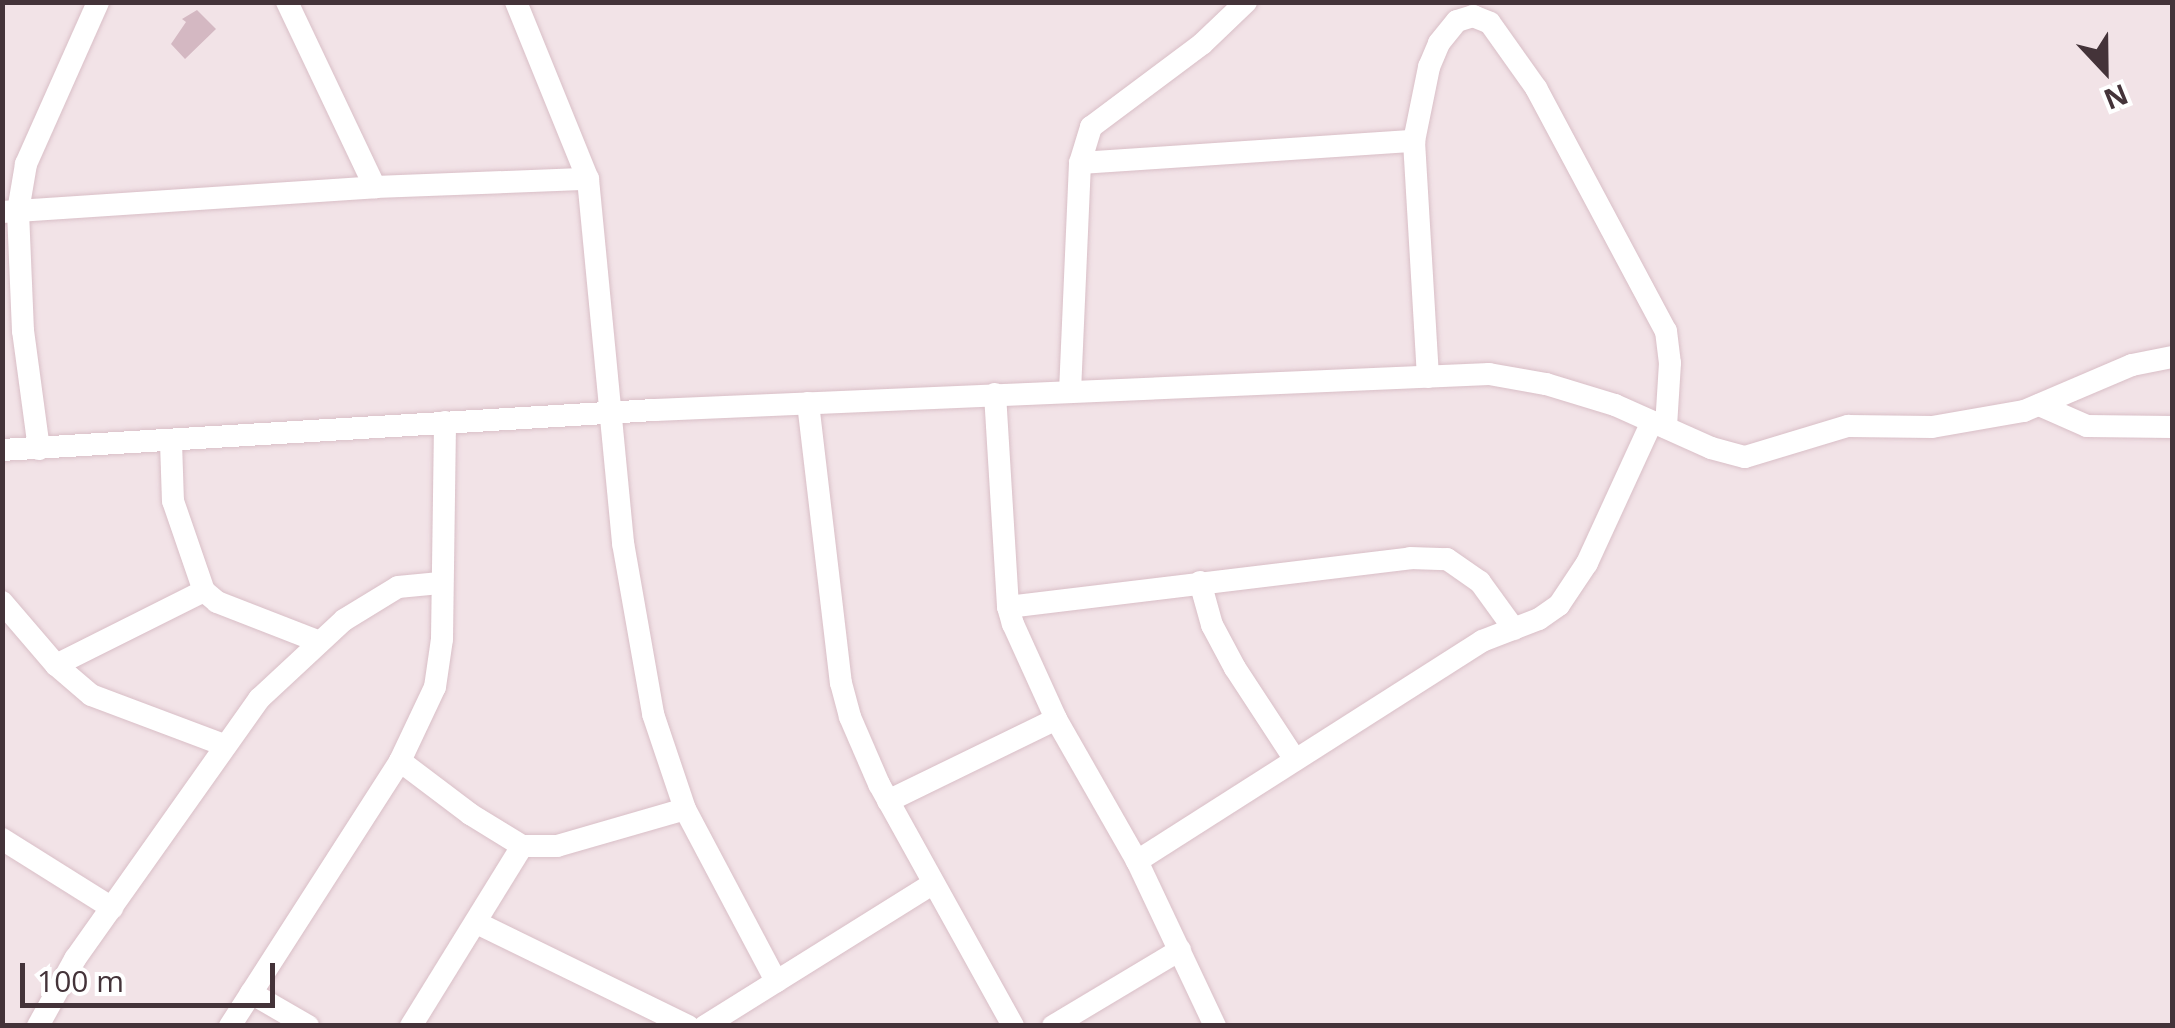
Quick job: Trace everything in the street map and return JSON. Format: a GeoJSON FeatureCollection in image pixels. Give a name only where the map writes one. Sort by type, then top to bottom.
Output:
{"type":"FeatureCollection","features":[{"type":"Feature","properties":{"kind":"street"},"geometry":{"type":"LineString","coordinates":[[39,448],[10,211],[26,164],[98,2]]}},
{"type":"Feature","properties":{"kind":"street"},"geometry":{"type":"LineString","coordinates":[[286,2],[375,187]]}},
{"type":"Feature","properties":{"kind":"street"},"geometry":{"type":"LineString","coordinates":[[516,2],[588,179],[614,415],[623,543],[650,695],[671,777],[776,982]]}},
{"type":"Feature","properties":{"kind":"street"},"geometry":{"type":"LineString","coordinates":[[1070,392],[1080,162],[1091,127],[1202,44],[1246,2]]}},
{"type":"Feature","properties":{"kind":"street"},"geometry":{"type":"LineString","coordinates":[[1137,860],[1482,641],[1549,612],[1575,586],[1659,424],[1670,363],[1666,331],[1536,88],[1490,23],[1474,16],[1457,21],[1439,43],[1428,67],[1414,141],[1428,377]]}},
{"type":"Feature","properties":{"kind":"street"},"geometry":{"type":"LineString","coordinates":[[1080,162],[1414,141]]}},
{"type":"Feature","properties":{"kind":"street"},"geometry":{"type":"LineString","coordinates":[[10,211],[375,187],[588,179]]}},
{"type":"Feature","properties":{"kind":"street"},"geometry":{"type":"LineString","coordinates":[[2,450],[808,403],[1489,374],[1546,384],[1659,424],[1711,448],[1745,457],[1825,430],[1932,426],[2039,405],[2132,366],[2172,357]]}},
{"type":"Feature","properties":{"kind":"street"},"geometry":{"type":"LineString","coordinates":[[995,394],[1008,607],[1056,719],[1137,860],[1215,1026]]}},
{"type":"Feature","properties":{"kind":"street"},"geometry":{"type":"LineString","coordinates":[[808,403],[841,683],[850,717],[888,801],[1012,1026]]}},
{"type":"Feature","properties":{"kind":"street"},"geometry":{"type":"LineString","coordinates":[[2039,405],[2087,426],[2172,427]]}},
{"type":"Feature","properties":{"kind":"street"},"geometry":{"type":"LineString","coordinates":[[230,1026],[400,761],[435,687],[442,639],[445,422]]}},
{"type":"Feature","properties":{"kind":"street"},"geometry":{"type":"LineString","coordinates":[[171,442],[172,501],[204,591],[217,602],[317,640]]}},
{"type":"Feature","properties":{"kind":"street"},"geometry":{"type":"LineString","coordinates":[[1008,607],[1410,558],[1447,559],[1480,582],[1514,628]]}},
{"type":"Feature","properties":{"kind":"street"},"geometry":{"type":"LineString","coordinates":[[1200,582],[1212,625],[1234,668],[1294,758]]}},
{"type":"Feature","properties":{"kind":"street"},"geometry":{"type":"LineString","coordinates":[[38,1026],[74,960],[259,699],[317,640],[398,588],[440,583]]}},
{"type":"Feature","properties":{"kind":"street"},"geometry":{"type":"LineString","coordinates":[[56,665],[204,591]]}},
{"type":"Feature","properties":{"kind":"street"},"geometry":{"type":"LineString","coordinates":[[2,602],[56,665],[92,695],[224,745]]}},
{"type":"Feature","properties":{"kind":"street"},"geometry":{"type":"LineString","coordinates":[[888,801],[1056,719]]}},
{"type":"Feature","properties":{"kind":"street"},"geometry":{"type":"LineString","coordinates":[[400,761],[470,814],[522,846],[557,846],[685,809]]}},
{"type":"Feature","properties":{"kind":"street"},"geometry":{"type":"LineString","coordinates":[[2,839],[112,908]]}},
{"type":"Feature","properties":{"kind":"street"},"geometry":{"type":"LineString","coordinates":[[411,1026],[522,846]]}},
{"type":"Feature","properties":{"kind":"street"},"geometry":{"type":"LineString","coordinates":[[705,1026],[932,884]]}},
{"type":"Feature","properties":{"kind":"street"},"geometry":{"type":"LineString","coordinates":[[477,923],[688,1026]]}},
{"type":"Feature","properties":{"kind":"street"},"geometry":{"type":"LineString","coordinates":[[1053,1026],[1180,950]]}},
{"type":"Feature","properties":{"kind":"street"},"geometry":{"type":"LineString","coordinates":[[251,993],[308,1026]]}},
{"type":"Feature","properties":{"kind":"building"},"geometry":{"type":"Polygon","coordinates":[[[197,10],[216,29],[185,59],[171,44],[186,22],[182,19],[197,10]]]}}]}
